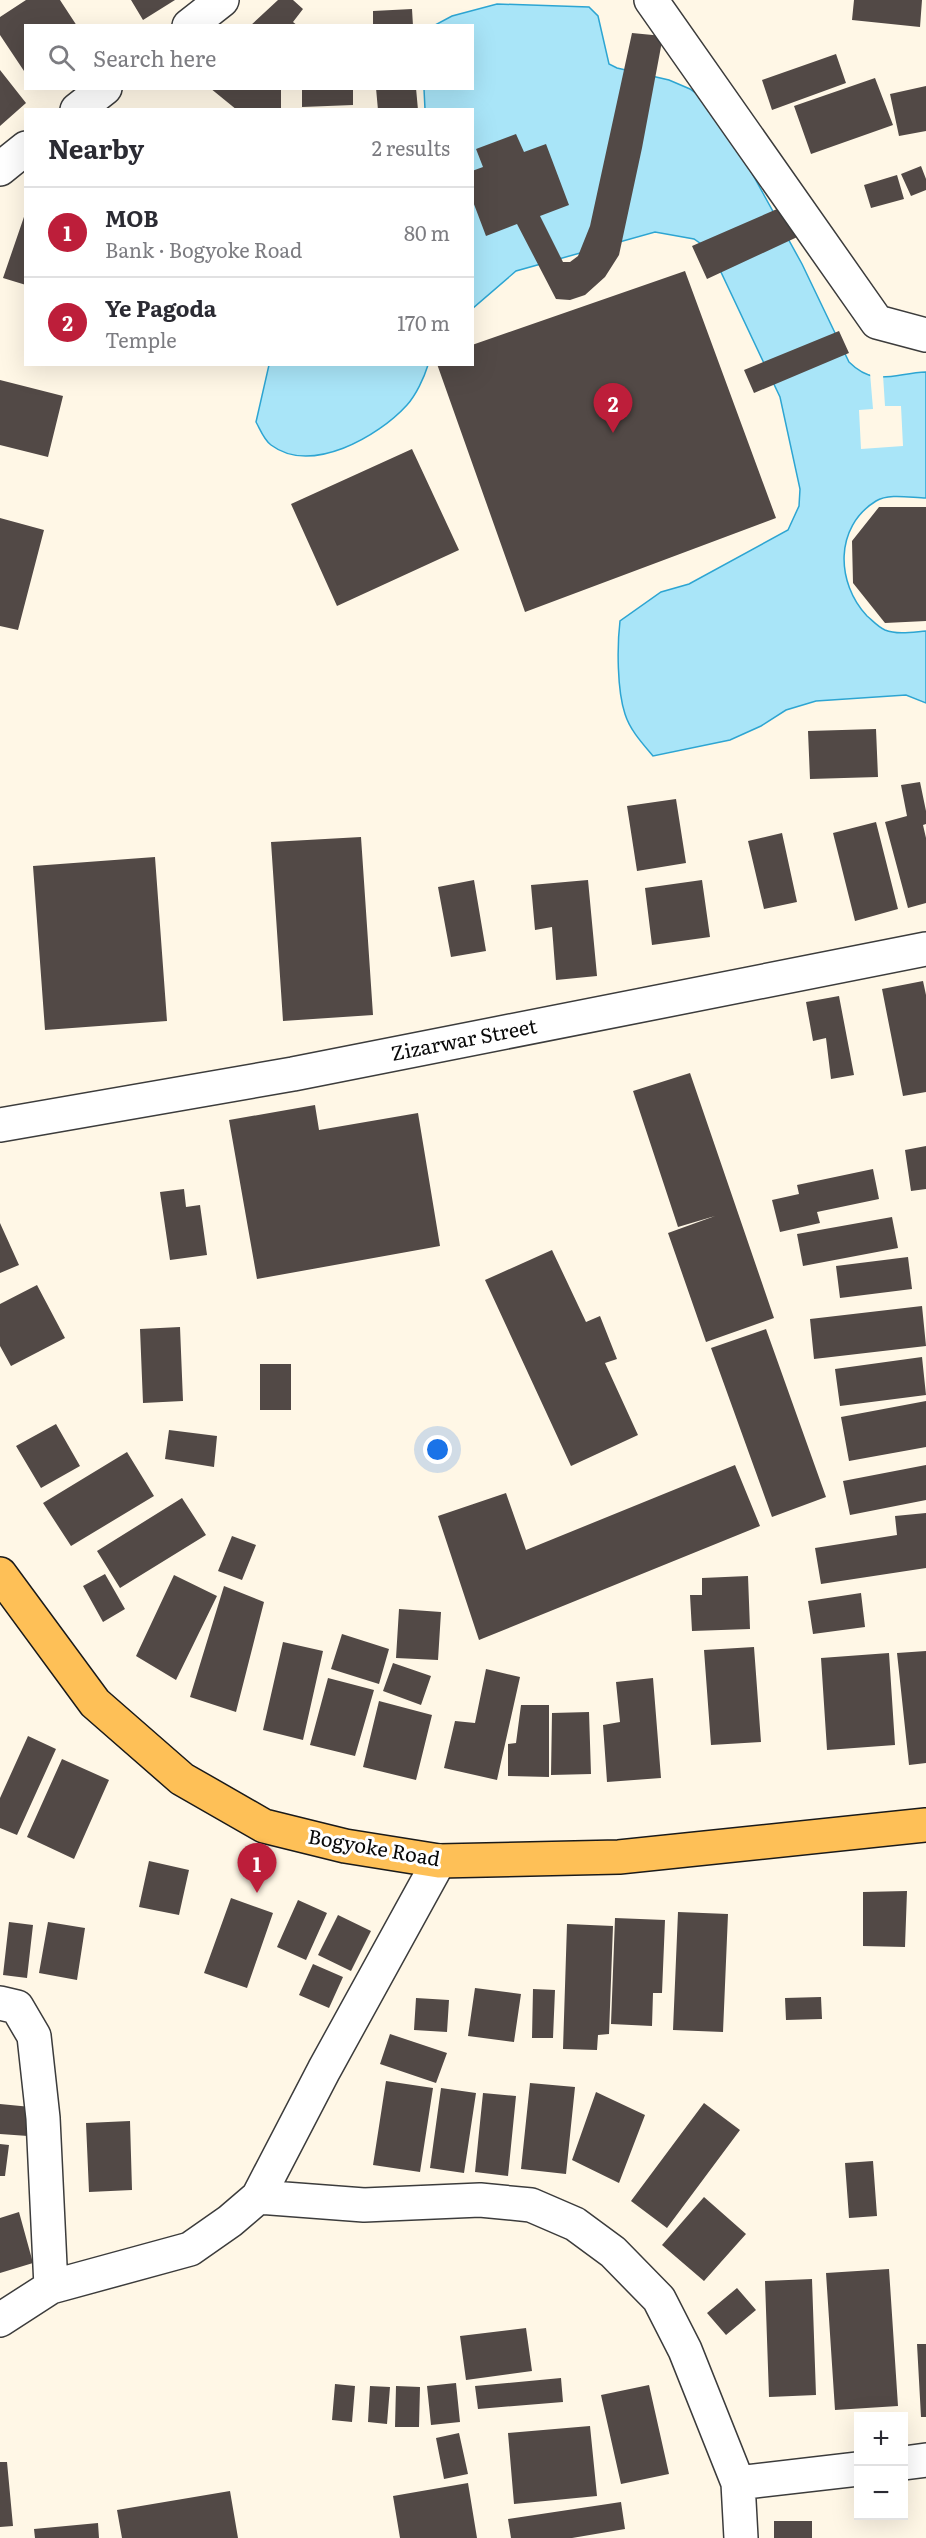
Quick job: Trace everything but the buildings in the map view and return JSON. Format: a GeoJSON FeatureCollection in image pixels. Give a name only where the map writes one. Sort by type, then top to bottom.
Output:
{"type":"FeatureCollection","features":[{"type":"Feature","properties":{"kind":"main road","name":"Bogyoke Road"},"geometry":{"type":"LineString","coordinates":[[0,1574],[94,1703],[182,1779],[264,1826],[345,1846],[439,1861],[619,1857],[926,1825]]}},
{"type":"Feature","properties":{"kind":"street"},"geometry":{"type":"LineString","coordinates":[[192,24],[222,0]]}},
{"type":"Feature","properties":{"kind":"street"},"geometry":{"type":"LineString","coordinates":[[651,0],[877,322],[926,335]]}},
{"type":"Feature","properties":{"kind":"street"},"geometry":{"type":"LineString","coordinates":[[80,108],[102,90]]}},
{"type":"Feature","properties":{"kind":"street"},"geometry":{"type":"LineString","coordinates":[[0,170],[24,150]]}},
{"type":"Feature","properties":{"kind":"street","name":"Zizarwar Street"},"geometry":{"type":"LineString","coordinates":[[0,1125],[293,1074],[926,949]]}},
{"type":"Feature","properties":{"kind":"street"},"geometry":{"type":"LineString","coordinates":[[0,2320],[51,2287],[190,2249],[230,2221],[258,2197],[324,2070],[439,1861]]}},
{"type":"Feature","properties":{"kind":"street"},"geometry":{"type":"LineString","coordinates":[[0,2003],[17,2007],[34,2036],[43,2118],[51,2287]]}},
{"type":"Feature","properties":{"kind":"street"},"geometry":{"type":"LineString","coordinates":[[258,2197],[364,2205],[480,2200],[531,2205],[575,2224],[613,2252],[658,2299],[685,2350],[738,2483],[741,2538]]}},
{"type":"Feature","properties":{"kind":"street"},"geometry":{"type":"LineString","coordinates":[[908,2462],[926,2460]]}},
{"type":"Feature","properties":{"kind":"street"},"geometry":{"type":"LineString","coordinates":[[738,2483],[854,2469]]}},
{"type":"Feature","properties":{"kind":"water"},"geometry":{"type":"Polygon","coordinates":[[[497,4],[589,7],[598,16],[609,64],[617,68],[669,80],[690,89],[716,108],[802,264],[849,362],[868,375],[877,377],[926,372],[926,498],[894,497],[876,501],[862,512],[853,525],[844,556],[849,588],[867,616],[890,632],[926,631],[926,703],[906,695],[816,701],[786,710],[761,726],[730,740],[653,756],[633,731],[627,720],[620,693],[618,655],[620,621],[661,592],[689,584],[788,530],[799,506],[800,489],[780,397],[711,251],[694,239],[655,232],[516,271],[474,307],[474,108],[425,108],[424,90],[474,90],[474,24],[437,24],[452,16],[497,4]]]}},
{"type":"Feature","properties":{"kind":"water"},"geometry":{"type":"Polygon","coordinates":[[[269,366],[428,366],[407,405],[379,429],[343,448],[324,454],[305,456],[287,453],[271,445],[256,422],[269,366]]]}},
{"type":"Feature","properties":{"kind":"pier"},"geometry":{"type":"Polygon","coordinates":[[[870,373],[883,375],[885,406],[901,406],[903,446],[861,449],[859,410],[873,409],[870,373]]]}},
{"type":"Feature","properties":{"kind":"place","name":"Ye Pagoda"},"geometry":{"type":"Point","coordinates":[613,433]}},
{"type":"Feature","properties":{"kind":"place","name":"MOB"},"geometry":{"type":"Point","coordinates":[257,1893]}}]}
